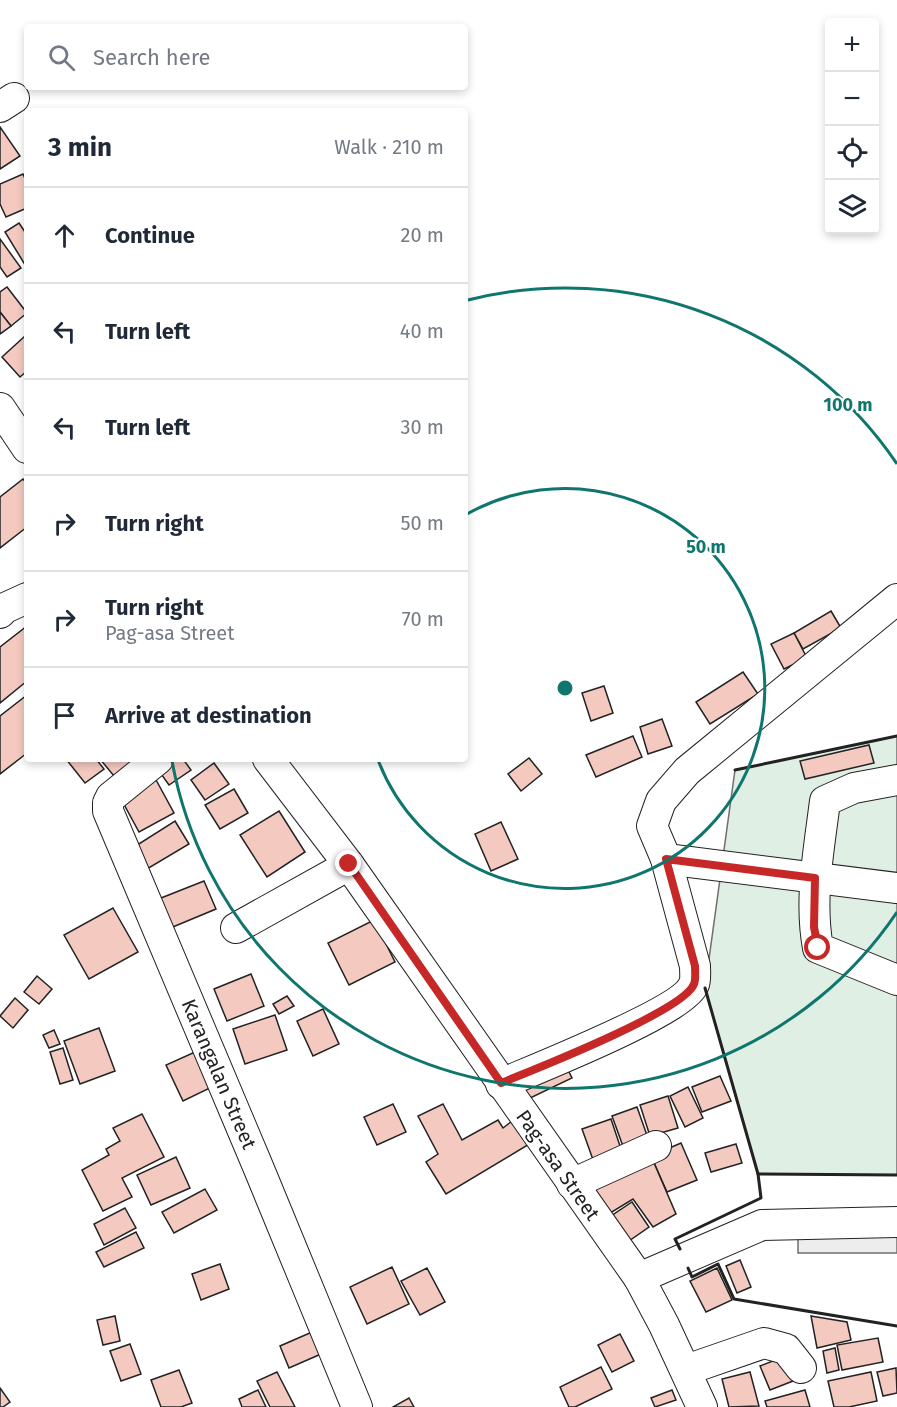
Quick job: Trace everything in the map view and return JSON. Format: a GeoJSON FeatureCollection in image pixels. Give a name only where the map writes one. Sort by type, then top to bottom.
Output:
{"type":"FeatureCollection","features":[{"type":"Feature","properties":{"kind":"street"},"geometry":{"type":"LineString","coordinates":[[0,408],[15,446]]}},
{"type":"Feature","properties":{"kind":"street"},"geometry":{"type":"LineString","coordinates":[[0,613],[5,608],[24,599]]}},
{"type":"Feature","properties":{"kind":"street"},"geometry":{"type":"LineString","coordinates":[[501,1083],[619,1034],[686,995],[694,984],[695,966],[666,859],[652,826],[661,801],[687,771],[897,599]]}},
{"type":"Feature","properties":{"kind":"street","name":"Karangalan Street"},"geometry":{"type":"LineString","coordinates":[[154,762],[111,797],[108,811],[260,1168],[357,1407]]}},
{"type":"Feature","properties":{"kind":"street","name":"Pag-asa Street"},"geometry":{"type":"LineString","coordinates":[[270,762],[349,864],[639,1278],[686,1370],[702,1407]]}},
{"type":"Feature","properties":{"kind":"street"},"geometry":{"type":"LineString","coordinates":[[897,780],[854,788],[825,801],[815,878],[814,927],[818,948],[897,980]]}},
{"type":"Feature","properties":{"kind":"street"},"geometry":{"type":"LineString","coordinates":[[666,859],[897,888]]}},
{"type":"Feature","properties":{"kind":"street"},"geometry":{"type":"LineString","coordinates":[[236,928],[349,864]]}},
{"type":"Feature","properties":{"kind":"street"},"geometry":{"type":"LineString","coordinates":[[572,1184],[656,1146]]}},
{"type":"Feature","properties":{"kind":"street"},"geometry":{"type":"LineString","coordinates":[[639,1278],[762,1225],[897,1222]]}},
{"type":"Feature","properties":{"kind":"street"},"geometry":{"type":"LineString","coordinates":[[686,1370],[764,1343],[786,1349],[801,1368]]}},
{"type":"Feature","properties":{"kind":"green space"},"geometry":{"type":"Polygon","coordinates":[[[897,736],[897,1175],[758,1174],[705,988],[735,770],[897,736]]]}},
{"type":"Feature","properties":{"kind":"shaded area"},"geometry":{"type":"Polygon","coordinates":[[[798,1232],[897,1232],[897,1253],[798,1253],[798,1232]]]}},
{"type":"Feature","properties":{"kind":"building"},"geometry":{"type":"Polygon","coordinates":[[[0,127],[20,156],[0,169],[0,127]]]}},
{"type":"Feature","properties":{"kind":"building"},"geometry":{"type":"Polygon","coordinates":[[[23,174],[24,209],[6,217],[0,204],[0,184],[23,174]]]}},
{"type":"Feature","properties":{"kind":"building"},"geometry":{"type":"Polygon","coordinates":[[[19,223],[24,230],[24,263],[5,232],[19,223]]]}},
{"type":"Feature","properties":{"kind":"building"},"geometry":{"type":"Polygon","coordinates":[[[0,239],[21,268],[7,277],[0,267],[0,239]]]}},
{"type":"Feature","properties":{"kind":"building"},"geometry":{"type":"Polygon","coordinates":[[[7,287],[24,309],[24,315],[11,326],[0,312],[0,292],[7,287]]]}},
{"type":"Feature","properties":{"kind":"building"},"geometry":{"type":"Polygon","coordinates":[[[0,312],[11,326],[0,334],[0,312]]]}},
{"type":"Feature","properties":{"kind":"building"},"geometry":{"type":"Polygon","coordinates":[[[24,337],[24,374],[20,377],[2,357],[24,337]]]}},
{"type":"Feature","properties":{"kind":"building"},"geometry":{"type":"Polygon","coordinates":[[[24,480],[24,529],[0,548],[0,497],[24,480]]]}},
{"type":"Feature","properties":{"kind":"building"},"geometry":{"type":"Polygon","coordinates":[[[831,611],[841,628],[803,649],[794,633],[831,611]]]}},
{"type":"Feature","properties":{"kind":"building"},"geometry":{"type":"Polygon","coordinates":[[[24,628],[24,683],[0,703],[0,647],[24,628]]]}},
{"type":"Feature","properties":{"kind":"building"},"geometry":{"type":"Polygon","coordinates":[[[794,633],[807,658],[784,669],[771,644],[794,633]]]}},
{"type":"Feature","properties":{"kind":"building"},"geometry":{"type":"Polygon","coordinates":[[[743,672],[758,694],[710,724],[696,702],[743,672]]]}},
{"type":"Feature","properties":{"kind":"building"},"geometry":{"type":"Polygon","coordinates":[[[604,686],[613,713],[591,721],[582,693],[604,686]]]}},
{"type":"Feature","properties":{"kind":"building"},"geometry":{"type":"Polygon","coordinates":[[[24,697],[24,755],[0,774],[0,716],[24,697]]]}},
{"type":"Feature","properties":{"kind":"building"},"geometry":{"type":"Polygon","coordinates":[[[662,719],[672,746],[648,754],[640,727],[662,719]]]}},
{"type":"Feature","properties":{"kind":"building"},"geometry":{"type":"Polygon","coordinates":[[[633,736],[642,757],[596,777],[586,755],[633,736]]]}},
{"type":"Feature","properties":{"kind":"building"},"geometry":{"type":"Polygon","coordinates":[[[869,745],[874,763],[805,779],[800,761],[869,745]]]}},
{"type":"Feature","properties":{"kind":"building"},"geometry":{"type":"Polygon","coordinates":[[[529,758],[542,774],[521,791],[508,774],[529,758]]]}},
{"type":"Feature","properties":{"kind":"building"},"geometry":{"type":"Polygon","coordinates":[[[68,762],[98,762],[104,769],[85,783],[68,762]]]}},
{"type":"Feature","properties":{"kind":"building"},"geometry":{"type":"Polygon","coordinates":[[[102,762],[144,762],[119,782],[102,762]]]}},
{"type":"Feature","properties":{"kind":"building"},"geometry":{"type":"Polygon","coordinates":[[[171,762],[185,762],[191,770],[169,785],[159,771],[171,762]]]}},
{"type":"Feature","properties":{"kind":"building"},"geometry":{"type":"Polygon","coordinates":[[[214,763],[229,784],[205,800],[191,780],[214,763]]]}},
{"type":"Feature","properties":{"kind":"building"},"geometry":{"type":"Polygon","coordinates":[[[155,778],[174,813],[139,832],[120,797],[155,778]]]}},
{"type":"Feature","properties":{"kind":"building"},"geometry":{"type":"Polygon","coordinates":[[[234,789],[248,813],[220,829],[205,805],[234,789]]]}},
{"type":"Feature","properties":{"kind":"building"},"geometry":{"type":"Polygon","coordinates":[[[279,811],[305,852],[267,877],[240,835],[279,811]]]}},
{"type":"Feature","properties":{"kind":"building"},"geometry":{"type":"Polygon","coordinates":[[[175,821],[189,844],[147,869],[134,847],[175,821]]]}},
{"type":"Feature","properties":{"kind":"building"},"geometry":{"type":"Polygon","coordinates":[[[501,822],[518,859],[491,871],[475,834],[501,822]]]}},
{"type":"Feature","properties":{"kind":"building"},"geometry":{"type":"Polygon","coordinates":[[[204,881],[216,909],[168,929],[156,900],[204,881]]]}},
{"type":"Feature","properties":{"kind":"building"},"geometry":{"type":"Polygon","coordinates":[[[113,908],[138,952],[89,979],[64,935],[113,908]]]}},
{"type":"Feature","properties":{"kind":"building"},"geometry":{"type":"Polygon","coordinates":[[[374,920],[395,962],[349,985],[328,943],[374,920]]]}},
{"type":"Feature","properties":{"kind":"building"},"geometry":{"type":"Polygon","coordinates":[[[251,974],[264,1006],[227,1021],[214,989],[251,974]]]}},
{"type":"Feature","properties":{"kind":"building"},"geometry":{"type":"Polygon","coordinates":[[[37,976],[52,989],[39,1004],[24,992],[37,976]]]}},
{"type":"Feature","properties":{"kind":"building"},"geometry":{"type":"Polygon","coordinates":[[[287,996],[294,1006],[279,1014],[273,1004],[287,996]]]}},
{"type":"Feature","properties":{"kind":"building"},"geometry":{"type":"Polygon","coordinates":[[[15,998],[28,1010],[13,1028],[0,1016],[15,998]]]}},
{"type":"Feature","properties":{"kind":"building"},"geometry":{"type":"Polygon","coordinates":[[[323,1009],[339,1044],[313,1056],[297,1021],[323,1009]]]}},
{"type":"Feature","properties":{"kind":"building"},"geometry":{"type":"Polygon","coordinates":[[[275,1015],[287,1050],[245,1064],[233,1029],[275,1015]]]}},
{"type":"Feature","properties":{"kind":"building"},"geometry":{"type":"Polygon","coordinates":[[[99,1028],[115,1071],[80,1084],[64,1041],[99,1028]]]}},
{"type":"Feature","properties":{"kind":"building"},"geometry":{"type":"Polygon","coordinates":[[[54,1030],[60,1044],[49,1048],[43,1035],[54,1030]]]}},
{"type":"Feature","properties":{"kind":"building"},"geometry":{"type":"Polygon","coordinates":[[[63,1048],[73,1080],[60,1084],[50,1052],[63,1048]]]}},
{"type":"Feature","properties":{"kind":"building"},"geometry":{"type":"Polygon","coordinates":[[[195,1052],[212,1087],[183,1101],[166,1065],[195,1052]]]}},
{"type":"Feature","properties":{"kind":"building"},"geometry":{"type":"Polygon","coordinates":[[[563,1060],[572,1078],[526,1100],[517,1082],[563,1060]]]}},
{"type":"Feature","properties":{"kind":"building"},"geometry":{"type":"Polygon","coordinates":[[[720,1076],[731,1101],[702,1112],[692,1087],[720,1076]]]}},
{"type":"Feature","properties":{"kind":"building"},"geometry":{"type":"Polygon","coordinates":[[[688,1087],[703,1118],[685,1127],[670,1096],[688,1087]]]}},
{"type":"Feature","properties":{"kind":"building"},"geometry":{"type":"Polygon","coordinates":[[[668,1096],[678,1128],[650,1136],[640,1105],[668,1096]]]}},
{"type":"Feature","properties":{"kind":"building"},"geometry":{"type":"Polygon","coordinates":[[[393,1104],[406,1132],[377,1145],[364,1117],[393,1104]]]}},
{"type":"Feature","properties":{"kind":"building"},"geometry":{"type":"Polygon","coordinates":[[[443,1104],[462,1140],[498,1120],[503,1128],[516,1118],[531,1143],[446,1194],[426,1162],[438,1154],[418,1116],[443,1104]]]}},
{"type":"Feature","properties":{"kind":"building"},"geometry":{"type":"Polygon","coordinates":[[[637,1107],[649,1141],[624,1149],[612,1116],[637,1107]]]}},
{"type":"Feature","properties":{"kind":"building"},"geometry":{"type":"Polygon","coordinates":[[[142,1114],[164,1157],[122,1178],[132,1197],[103,1211],[82,1170],[109,1155],[106,1149],[120,1141],[113,1128],[142,1114]]]}},
{"type":"Feature","properties":{"kind":"building"},"geometry":{"type":"Polygon","coordinates":[[[611,1119],[624,1158],[596,1168],[582,1129],[611,1119]]]}},
{"type":"Feature","properties":{"kind":"building"},"geometry":{"type":"Polygon","coordinates":[[[681,1143],[697,1180],[667,1192],[651,1156],[681,1143]]]}},
{"type":"Feature","properties":{"kind":"building"},"geometry":{"type":"Polygon","coordinates":[[[736,1144],[742,1163],[711,1172],[705,1153],[736,1144]]]}},
{"type":"Feature","properties":{"kind":"building"},"geometry":{"type":"Polygon","coordinates":[[[651,1156],[676,1214],[653,1227],[633,1199],[607,1215],[589,1184],[651,1156]]]}},
{"type":"Feature","properties":{"kind":"building"},"geometry":{"type":"Polygon","coordinates":[[[176,1157],[190,1188],[151,1205],[137,1175],[176,1157]]]}},
{"type":"Feature","properties":{"kind":"building"},"geometry":{"type":"Polygon","coordinates":[[[205,1189],[217,1210],[174,1233],[162,1212],[205,1189]]]}},
{"type":"Feature","properties":{"kind":"building"},"geometry":{"type":"Polygon","coordinates":[[[632,1202],[649,1227],[626,1243],[608,1218],[632,1202]]]}},
{"type":"Feature","properties":{"kind":"building"},"geometry":{"type":"Polygon","coordinates":[[[125,1208],[136,1228],[104,1245],[94,1224],[125,1208]]]}},
{"type":"Feature","properties":{"kind":"building"},"geometry":{"type":"Polygon","coordinates":[[[136,1232],[144,1248],[104,1267],[96,1252],[136,1232]]]}},
{"type":"Feature","properties":{"kind":"building"},"geometry":{"type":"Polygon","coordinates":[[[740,1260],[751,1287],[737,1293],[726,1266],[740,1260]]]}},
{"type":"Feature","properties":{"kind":"building"},"geometry":{"type":"Polygon","coordinates":[[[220,1264],[229,1289],[201,1300],[192,1274],[220,1264]]]}},
{"type":"Feature","properties":{"kind":"building"},"geometry":{"type":"Polygon","coordinates":[[[392,1267],[409,1304],[367,1324],[350,1287],[392,1267]]]}},
{"type":"Feature","properties":{"kind":"building"},"geometry":{"type":"Polygon","coordinates":[[[427,1268],[445,1302],[420,1315],[401,1281],[427,1268]]]}},
{"type":"Feature","properties":{"kind":"building"},"geometry":{"type":"Polygon","coordinates":[[[717,1268],[732,1300],[706,1312],[690,1281],[717,1268]]]}},
{"type":"Feature","properties":{"kind":"building"},"geometry":{"type":"Polygon","coordinates":[[[115,1316],[120,1341],[103,1345],[97,1320],[115,1316]]]}},
{"type":"Feature","properties":{"kind":"building"},"geometry":{"type":"Polygon","coordinates":[[[811,1316],[847,1322],[851,1340],[817,1348],[811,1316]]]}},
{"type":"Feature","properties":{"kind":"building"},"geometry":{"type":"Polygon","coordinates":[[[312,1332],[321,1354],[289,1368],[280,1346],[312,1332]]]}},
{"type":"Feature","properties":{"kind":"building"},"geometry":{"type":"Polygon","coordinates":[[[620,1334],[634,1361],[612,1372],[598,1345],[620,1334]]]}},
{"type":"Feature","properties":{"kind":"building"},"geometry":{"type":"Polygon","coordinates":[[[878,1338],[883,1362],[842,1370],[837,1345],[878,1338]]]}},
{"type":"Feature","properties":{"kind":"building"},"geometry":{"type":"Polygon","coordinates":[[[130,1344],[141,1374],[121,1381],[110,1351],[130,1344]]]}},
{"type":"Feature","properties":{"kind":"building"},"geometry":{"type":"Polygon","coordinates":[[[835,1348],[839,1370],[827,1373],[823,1351],[835,1348]]]}},
{"type":"Feature","properties":{"kind":"building"},"geometry":{"type":"Polygon","coordinates":[[[783,1357],[793,1381],[770,1390],[760,1366],[783,1357]]]}},
{"type":"Feature","properties":{"kind":"building"},"geometry":{"type":"Polygon","coordinates":[[[601,1367],[612,1389],[575,1407],[569,1407],[560,1387],[601,1367]]]}},
{"type":"Feature","properties":{"kind":"building"},"geometry":{"type":"Polygon","coordinates":[[[896,1368],[897,1393],[883,1396],[877,1372],[896,1368]]]}},
{"type":"Feature","properties":{"kind":"building"},"geometry":{"type":"Polygon","coordinates":[[[179,1370],[192,1403],[181,1407],[161,1407],[151,1380],[179,1370]]]}},
{"type":"Feature","properties":{"kind":"building"},"geometry":{"type":"Polygon","coordinates":[[[277,1372],[295,1407],[270,1407],[257,1381],[277,1372]]]}},
{"type":"Feature","properties":{"kind":"building"},"geometry":{"type":"Polygon","coordinates":[[[750,1372],[759,1406],[729,1407],[722,1379],[750,1372]]]}},
{"type":"Feature","properties":{"kind":"building"},"geometry":{"type":"Polygon","coordinates":[[[871,1372],[877,1401],[849,1407],[834,1407],[828,1381],[871,1372]]]}},
{"type":"Feature","properties":{"kind":"building"},"geometry":{"type":"Polygon","coordinates":[[[0,1388],[10,1402],[3,1407],[0,1407],[0,1388]]]}},
{"type":"Feature","properties":{"kind":"building"},"geometry":{"type":"Polygon","coordinates":[[[258,1390],[266,1407],[242,1407],[239,1399],[258,1390]]]}},
{"type":"Feature","properties":{"kind":"building"},"geometry":{"type":"Polygon","coordinates":[[[672,1390],[676,1400],[655,1407],[651,1398],[672,1390]]]}},
{"type":"Feature","properties":{"kind":"building"},"geometry":{"type":"Polygon","coordinates":[[[805,1390],[810,1407],[767,1407],[765,1401],[805,1390]]]}},
{"type":"Feature","properties":{"kind":"building"},"geometry":{"type":"Polygon","coordinates":[[[409,1398],[414,1407],[393,1407],[409,1398]]]}},
{"type":"Feature","properties":{"kind":"wall"},"geometry":{"type":"LineString","coordinates":[[735,770],[897,736]]}},
{"type":"Feature","properties":{"kind":"wall"},"geometry":{"type":"LineString","coordinates":[[680,1249],[675,1239],[761,1198],[758,1174],[705,988]]}},
{"type":"Feature","properties":{"kind":"wall"},"geometry":{"type":"LineString","coordinates":[[758,1174],[897,1175]]}},
{"type":"Feature","properties":{"kind":"wall"},"geometry":{"type":"LineString","coordinates":[[688,1268],[692,1277],[718,1264],[734,1299],[897,1326]]}},
{"type":"Feature","properties":{"kind":"route"},"geometry":{"type":"LineString","coordinates":[[349,864],[501,1083],[619,1034],[686,995],[694,984],[695,966],[666,859],[815,878],[814,927],[818,948]]}}]}
